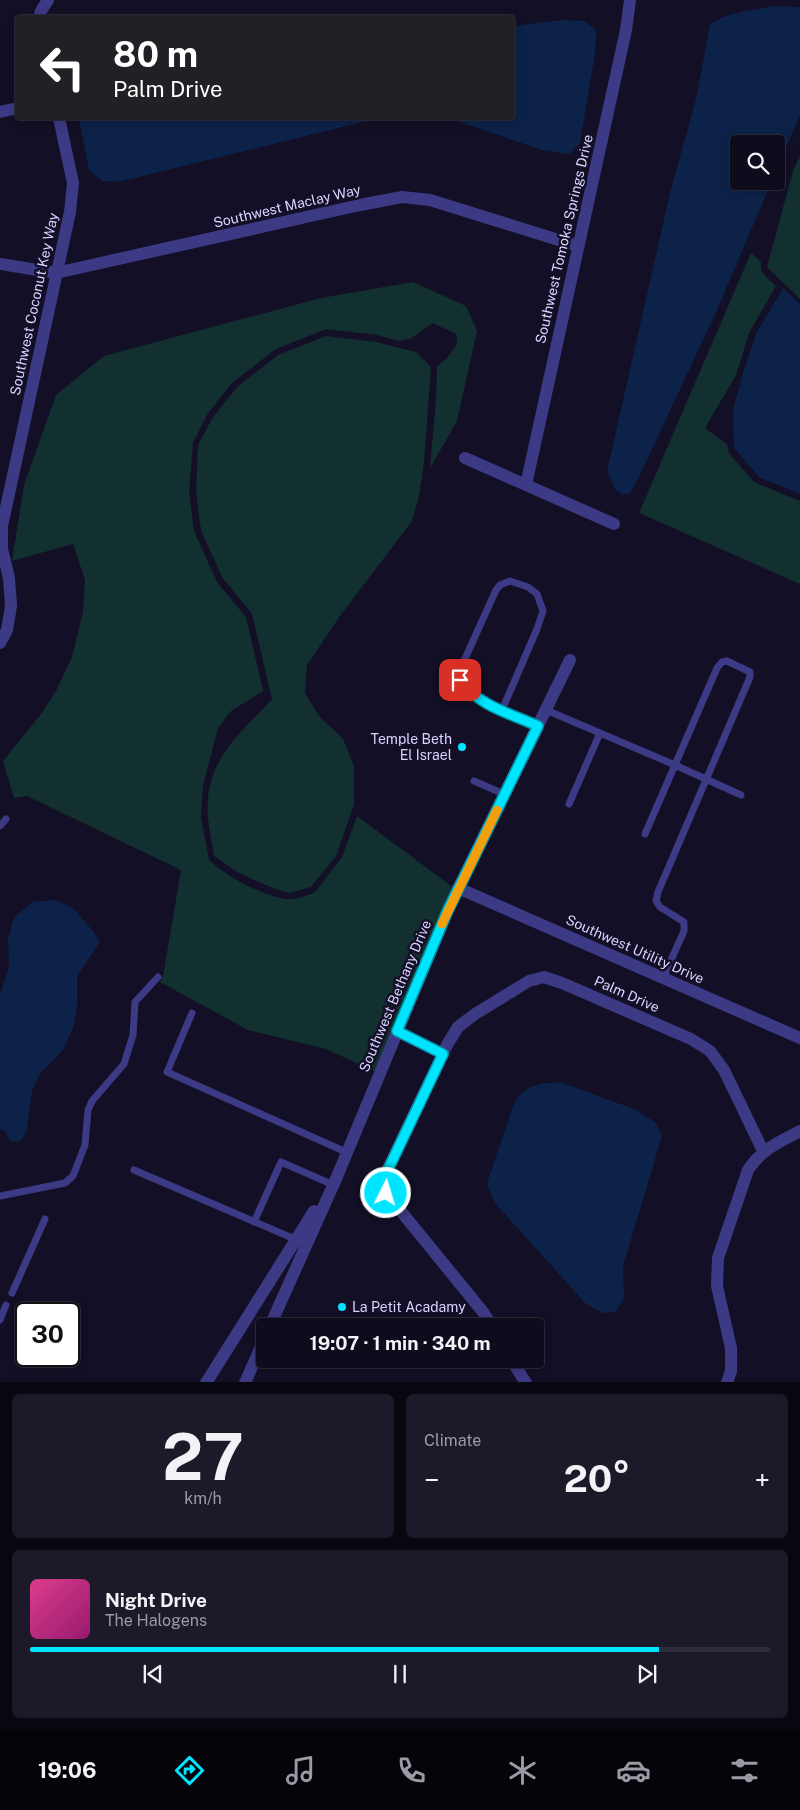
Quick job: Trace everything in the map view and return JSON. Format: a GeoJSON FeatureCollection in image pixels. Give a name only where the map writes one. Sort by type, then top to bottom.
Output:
{"type":"FeatureCollection","features":[{"type":"Feature","properties":{"kind":"street"},"geometry":{"type":"LineString","coordinates":[[40,15],[48,0]]}},
{"type":"Feature","properties":{"kind":"street","name":"Southwest Tomoka Springs Drive"},"geometry":{"type":"LineString","coordinates":[[526,485],[626,30],[630,0]]}},
{"type":"Feature","properties":{"kind":"street"},"geometry":{"type":"LineString","coordinates":[[0,112],[15,109]]}},
{"type":"Feature","properties":{"kind":"street","name":"Southwest Coconut Key Way"},"geometry":{"type":"LineString","coordinates":[[0,642],[6,630],[11,606],[2,549],[2,526],[70,212],[73,183],[59,120]]}},
{"type":"Feature","properties":{"kind":"street","name":"Southwest Maclay Way"},"geometry":{"type":"LineString","coordinates":[[0,264],[56,273],[360,204],[402,197],[430,200],[578,246]]}},
{"type":"Feature","properties":{"kind":"street"},"geometry":{"type":"LineString","coordinates":[[466,458],[614,524]]}},
{"type":"Feature","properties":{"kind":"street","name":"Southwest Bethany Drive"},"geometry":{"type":"LineString","coordinates":[[274,1318],[336,1179],[458,888],[570,660]]}},
{"type":"Feature","properties":{"kind":"street","name":"Southwest Utility Drive"},"geometry":{"type":"LineString","coordinates":[[458,888],[800,1038]]}},
{"type":"Feature","properties":{"kind":"street","name":"Palm Drive"},"geometry":{"type":"LineString","coordinates":[[487,1318],[386,1193],[384,1178],[443,1054],[458,1027],[475,1014],[529,981],[544,977],[562,983],[692,1039],[710,1051],[724,1070],[763,1152]]}},
{"type":"Feature","properties":{"kind":"street"},"geometry":{"type":"LineString","coordinates":[[397,1031],[443,1054]]}},
{"type":"Feature","properties":{"kind":"street"},"geometry":{"type":"LineString","coordinates":[[727,1382],[731,1371],[731,1348],[717,1286],[718,1258],[748,1170],[756,1158],[763,1152],[800,1131]]}},
{"type":"Feature","properties":{"kind":"street","name":"Southwest Bethany Drive"},"geometry":{"type":"LineString","coordinates":[[206,1382],[297,1240],[345,1154]]}},
{"type":"Feature","properties":{"kind":"street"},"geometry":{"type":"LineString","coordinates":[[245,1382],[256,1357]]}},
{"type":"Feature","properties":{"kind":"street"},"geometry":{"type":"LineString","coordinates":[[517,1368],[526,1382]]}},
{"type":"Feature","properties":{"kind":"lane"},"geometry":{"type":"LineString","coordinates":[[502,710],[543,611],[537,594],[528,587],[510,581],[500,585],[496,590],[459,672],[460,680],[466,690],[478,699],[502,710],[538,726]]}},
{"type":"Feature","properties":{"kind":"lane"},"geometry":{"type":"LineString","coordinates":[[645,834],[717,668],[722,662],[727,661],[746,668],[750,672],[750,677],[658,892],[656,901],[660,907],[684,922],[684,931],[663,978]]}},
{"type":"Feature","properties":{"kind":"lane"},"geometry":{"type":"LineString","coordinates":[[546,710],[741,795]]}},
{"type":"Feature","properties":{"kind":"lane"},"geometry":{"type":"LineString","coordinates":[[569,804],[600,733]]}},
{"type":"Feature","properties":{"kind":"lane"},"geometry":{"type":"LineString","coordinates":[[474,781],[504,794]]}},
{"type":"Feature","properties":{"kind":"lane"},"geometry":{"type":"LineString","coordinates":[[0,826],[6,819]]}},
{"type":"Feature","properties":{"kind":"lane"},"geometry":{"type":"LineString","coordinates":[[0,1196],[65,1184],[73,1176],[86,1145],[88,1110],[92,1100],[124,1064],[133,1035],[134,1002],[158,977]]}},
{"type":"Feature","properties":{"kind":"lane"},"geometry":{"type":"LineString","coordinates":[[192,1013],[167,1072],[345,1154]]}},
{"type":"Feature","properties":{"kind":"lane"},"geometry":{"type":"LineString","coordinates":[[254,1222],[281,1162],[329,1184]]}},
{"type":"Feature","properties":{"kind":"lane"},"geometry":{"type":"LineString","coordinates":[[134,1170],[297,1240]]}},
{"type":"Feature","properties":{"kind":"lane"},"geometry":{"type":"LineString","coordinates":[[12,1293],[45,1219]]}},
{"type":"Feature","properties":{"kind":"lane"},"geometry":{"type":"LineString","coordinates":[[0,1320],[6,1305]]}},
{"type":"Feature","properties":{"kind":"green space"},"geometry":{"type":"Polygon","coordinates":[[[800,156],[800,299],[767,267],[793,171],[800,156]]]}},
{"type":"Feature","properties":{"kind":"green space"},"geometry":{"type":"Polygon","coordinates":[[[751,253],[761,262],[763,273],[776,286],[749,333],[736,375],[705,428],[727,444],[729,453],[754,482],[800,501],[800,584],[639,513],[751,253]]]}},
{"type":"Feature","properties":{"kind":"green space"},"geometry":{"type":"Polygon","coordinates":[[[413,282],[466,306],[477,331],[457,421],[430,468],[437,367],[447,358],[457,344],[456,334],[433,323],[410,339],[399,341],[377,335],[326,329],[276,349],[232,383],[208,413],[193,443],[189,493],[194,531],[217,582],[246,617],[263,691],[231,711],[218,728],[203,786],[201,817],[209,860],[235,879],[256,890],[286,899],[301,897],[316,891],[342,857],[357,816],[462,894],[378,1073],[326,1049],[248,1030],[160,982],[163,976],[181,870],[27,796],[14,798],[3,761],[41,714],[56,691],[72,657],[83,612],[85,580],[73,544],[12,561],[24,485],[56,395],[104,356],[321,298],[413,282]]]}},
{"type":"Feature","properties":{"kind":"green space"},"geometry":{"type":"Polygon","coordinates":[[[326,336],[376,342],[416,352],[431,367],[424,461],[419,496],[412,521],[340,616],[307,665],[305,693],[319,716],[343,739],[354,766],[354,805],[336,856],[311,887],[289,893],[239,873],[214,856],[208,818],[208,798],[211,781],[225,751],[272,699],[252,614],[222,577],[201,530],[196,492],[198,445],[213,417],[237,387],[278,355],[326,336]]]}},
{"type":"Feature","properties":{"kind":"water"},"geometry":{"type":"Polygon","coordinates":[[[774,6],[800,7],[800,116],[785,150],[785,135],[730,135],[730,190],[768,190],[717,310],[639,477],[630,493],[622,495],[615,489],[607,471],[670,193],[696,99],[710,25],[717,20],[740,12],[774,6]]]}},
{"type":"Feature","properties":{"kind":"water"},"geometry":{"type":"Polygon","coordinates":[[[562,20],[585,21],[596,31],[595,54],[580,143],[569,154],[542,150],[454,120],[515,120],[515,26],[562,20]]]}},
{"type":"Feature","properties":{"kind":"water"},"geometry":{"type":"Polygon","coordinates":[[[79,120],[371,120],[118,182],[103,181],[89,171],[79,120]]]}},
{"type":"Feature","properties":{"kind":"water"},"geometry":{"type":"Polygon","coordinates":[[[783,288],[800,304],[800,494],[759,477],[734,448],[733,410],[743,373],[756,334],[783,288]]]}},
{"type":"Feature","properties":{"kind":"water"},"geometry":{"type":"Polygon","coordinates":[[[56,900],[74,909],[100,942],[77,976],[77,1007],[73,1028],[63,1050],[40,1074],[32,1091],[27,1129],[22,1139],[18,1142],[10,1141],[5,1131],[0,1129],[0,995],[9,967],[8,938],[14,918],[32,902],[56,900]]]}},
{"type":"Feature","properties":{"kind":"water"},"geometry":{"type":"Polygon","coordinates":[[[560,1082],[634,1109],[655,1122],[662,1136],[623,1266],[624,1299],[615,1312],[603,1313],[586,1304],[494,1202],[487,1183],[517,1099],[527,1089],[532,1087],[560,1082]]]}},
{"type":"Feature","properties":{"kind":"slow traffic"},"geometry":{"type":"LineString","coordinates":[[442,924],[497,810]]}},
{"type":"Feature","properties":{"kind":"place","name":"Temple Beth El Israel"},"geometry":{"type":"Point","coordinates":[462,747]}},
{"type":"Feature","properties":{"kind":"place","name":"La Petit Acadamy"},"geometry":{"type":"Point","coordinates":[342,1307]}},
{"type":"Feature","properties":{"kind":"route"},"geometry":{"type":"LineString","coordinates":[[386,1193],[384,1178],[443,1054],[397,1031],[448,910],[538,726],[478,699],[466,690],[460,680]]}}]}
